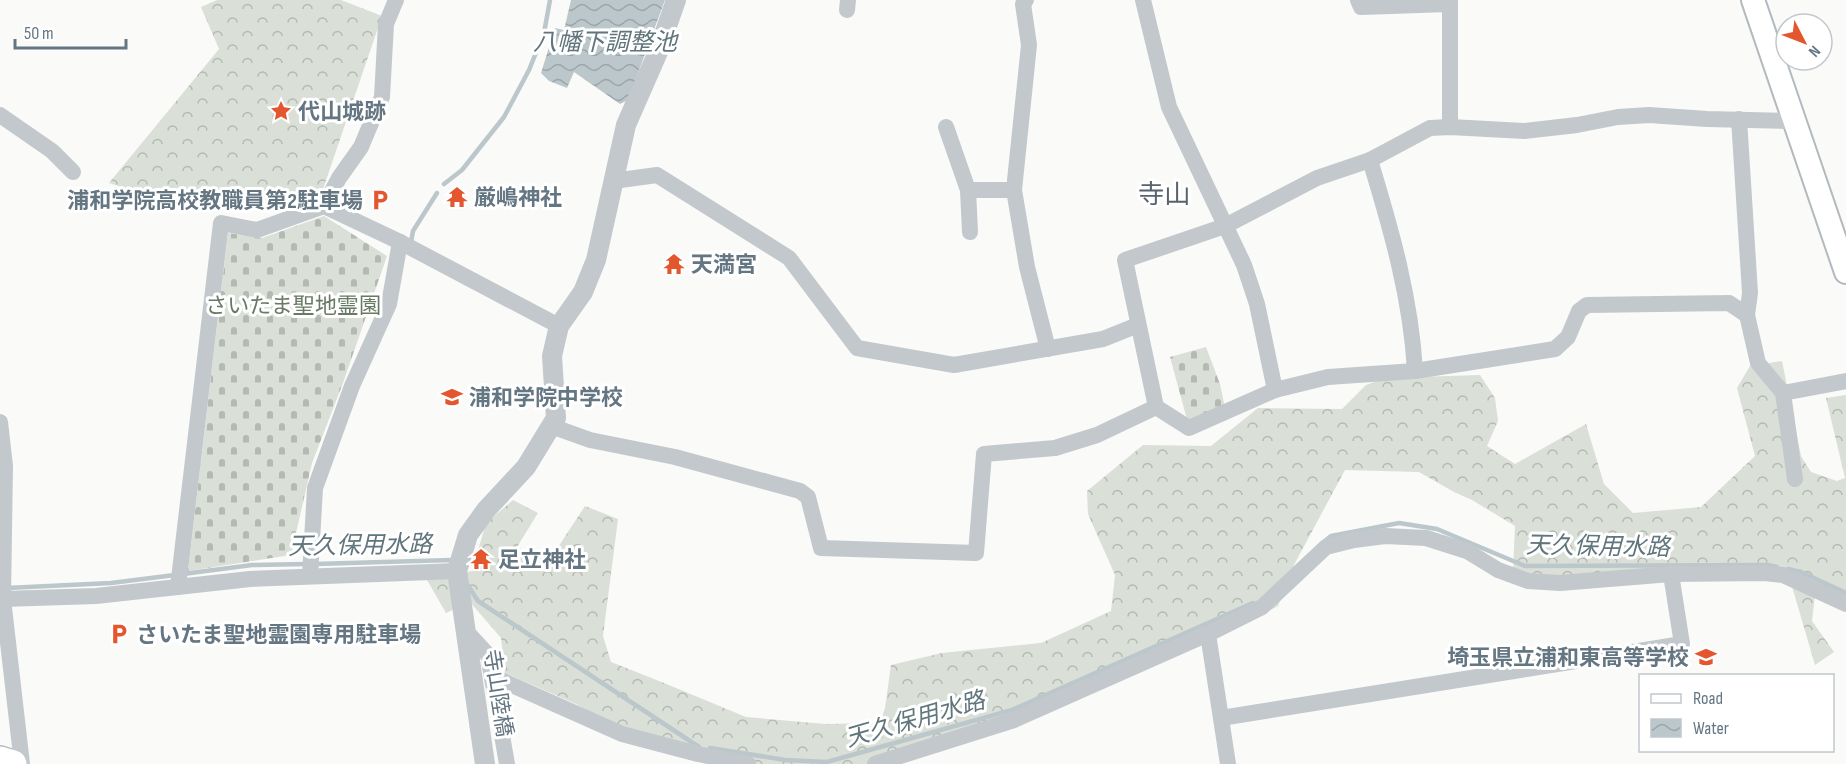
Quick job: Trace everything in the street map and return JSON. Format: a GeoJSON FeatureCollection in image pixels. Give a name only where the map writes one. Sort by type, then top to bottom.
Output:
{"type":"FeatureCollection","features":[{"type":"Feature","properties":{"kind":"highway"},"geometry":{"type":"LineString","coordinates":[[0,760],[14,764]]}},
{"type":"Feature","properties":{"kind":"main road"},"geometry":{"type":"LineString","coordinates":[[1758,2],[1794,121],[1846,272]]}},
{"type":"Feature","properties":{"kind":"street"},"geometry":{"type":"LineString","coordinates":[[178,586],[221,223],[257,231],[324,206],[339,178],[362,147],[382,97],[386,24],[396,0]]}},
{"type":"Feature","properties":{"kind":"street"},"geometry":{"type":"LineString","coordinates":[[3,599],[96,596],[250,579],[457,571],[468,535],[486,510],[526,467],[556,418],[552,356],[559,326],[583,292],[596,260],[626,125],[658,52],[676,0]]}},
{"type":"Feature","properties":{"kind":"street"},"geometry":{"type":"LineString","coordinates":[[1143,0],[1169,107],[1244,265],[1257,304],[1275,390]]}},
{"type":"Feature","properties":{"kind":"street"},"geometry":{"type":"LineString","coordinates":[[1358,0],[1360,7],[1449,2],[1450,127]]}},
{"type":"Feature","properties":{"kind":"street"},"geometry":{"type":"LineString","coordinates":[[1023,1],[1029,45],[1014,190],[1027,267],[1048,349]]}},
{"type":"Feature","properties":{"kind":"street"},"geometry":{"type":"LineString","coordinates":[[0,115],[52,151],[73,172]]}},
{"type":"Feature","properties":{"kind":"street"},"geometry":{"type":"LineString","coordinates":[[1747,315],[1729,303],[1587,305],[1579,311],[1568,337],[1555,349],[1415,371],[1328,377],[1275,390],[1189,428],[1156,407],[1125,260],[1225,226],[1317,178],[1370,160],[1430,128],[1524,131],[1577,125],[1618,117],[1649,115],[1794,121]]}},
{"type":"Feature","properties":{"kind":"street"},"geometry":{"type":"LineString","coordinates":[[1739,119],[1750,293],[1747,315],[1758,363],[1783,393],[1795,479]]}},
{"type":"Feature","properties":{"kind":"street"},"geometry":{"type":"LineString","coordinates":[[946,127],[968,190],[970,232]]}},
{"type":"Feature","properties":{"kind":"street"},"geometry":{"type":"LineString","coordinates":[[1370,160],[1392,233],[1407,302],[1415,371]]}},
{"type":"Feature","properties":{"kind":"street"},"geometry":{"type":"LineString","coordinates":[[613,181],[657,175],[789,258],[857,348],[954,365],[1103,339],[1138,325]]}},
{"type":"Feature","properties":{"kind":"street"},"geometry":{"type":"LineString","coordinates":[[968,190],[1014,190]]}},
{"type":"Feature","properties":{"kind":"street"},"geometry":{"type":"LineString","coordinates":[[324,206],[400,242],[559,326]]}},
{"type":"Feature","properties":{"kind":"street"},"geometry":{"type":"LineString","coordinates":[[310,576],[315,488],[352,386],[389,304],[400,242]]}},
{"type":"Feature","properties":{"kind":"street"},"geometry":{"type":"LineString","coordinates":[[1783,393],[1846,381]]}},
{"type":"Feature","properties":{"kind":"street"},"geometry":{"type":"LineString","coordinates":[[551,426],[590,440],[675,458],[800,491],[808,497],[821,548],[976,553],[984,454],[1055,448],[1096,435],[1156,407]]}},
{"type":"Feature","properties":{"kind":"street"},"geometry":{"type":"LineString","coordinates":[[0,422],[4,466],[3,599],[22,764]]}},
{"type":"Feature","properties":{"kind":"street"},"geometry":{"type":"LineString","coordinates":[[874,764],[1014,720],[1208,634],[1263,607],[1326,547],[1354,540],[1385,536],[1426,538],[1467,552],[1498,570],[1528,581],[1560,583],[1671,574],[1743,572],[1783,575],[1846,604]]}},
{"type":"Feature","properties":{"kind":"street","name":"寺山陸橋"},"geometry":{"type":"LineString","coordinates":[[457,571],[485,764]]}},
{"type":"Feature","properties":{"kind":"street"},"geometry":{"type":"LineString","coordinates":[[1221,718],[1682,644],[1671,574]]}},
{"type":"Feature","properties":{"kind":"street"},"geometry":{"type":"LineString","coordinates":[[465,630],[488,655],[507,764]]}},
{"type":"Feature","properties":{"kind":"street"},"geometry":{"type":"LineString","coordinates":[[1208,634],[1228,764]]}},
{"type":"Feature","properties":{"kind":"street"},"geometry":{"type":"LineString","coordinates":[[492,676],[622,734],[698,754],[748,764]]}},
{"type":"Feature","properties":{"kind":"green space"},"geometry":{"type":"Polygon","coordinates":[[[217,0],[341,0],[382,16],[320,198],[190,208],[109,183],[219,49],[201,7],[217,0]]]}},
{"type":"Feature","properties":{"kind":"green space","name":"さいたま聖地霊園"},"geometry":{"type":"Polygon","coordinates":[[[324,216],[387,256],[343,383],[312,463],[291,555],[188,571],[228,233],[262,238],[324,216]]]}},
{"type":"Feature","properties":{"kind":"green space"},"geometry":{"type":"Polygon","coordinates":[[[1206,347],[1220,384],[1225,408],[1188,423],[1170,357],[1206,347]]]}},
{"type":"Feature","properties":{"kind":"green space"},"geometry":{"type":"Polygon","coordinates":[[[1782,361],[1801,456],[1811,472],[1837,481],[1845,478],[1826,398],[1846,395],[1846,596],[1816,586],[1812,621],[1834,652],[1815,665],[1791,583],[1783,571],[1530,589],[1513,571],[1515,526],[1419,472],[1345,470],[1295,563],[1278,606],[1218,637],[894,764],[746,764],[652,749],[576,704],[505,673],[501,638],[470,602],[446,613],[427,580],[472,571],[486,523],[513,500],[538,513],[517,547],[549,561],[585,506],[618,519],[603,636],[611,662],[746,717],[825,724],[880,723],[885,708],[891,665],[942,653],[1041,643],[1111,611],[1115,575],[1088,514],[1087,491],[1143,445],[1211,446],[1258,408],[1342,409],[1366,385],[1385,378],[1480,375],[1495,398],[1498,421],[1487,446],[1515,464],[1586,424],[1604,484],[1633,513],[1701,507],[1755,456],[1737,388],[1750,366],[1782,361]]]}},
{"type":"Feature","properties":{"kind":"water","name":"八幡下調整池"},"geometry":{"type":"Polygon","coordinates":[[[571,0],[665,0],[628,100],[620,104],[574,72],[567,88],[549,81],[541,73],[555,28],[564,30],[571,0]]]}},
{"type":"Feature","properties":{"kind":"waterway"},"geometry":{"type":"LineString","coordinates":[[444,184],[462,170],[504,117],[529,70],[544,33],[550,0]]}},
{"type":"Feature","properties":{"kind":"waterway"},"geometry":{"type":"LineString","coordinates":[[411,242],[413,231],[437,193]]}},
{"type":"Feature","properties":{"kind":"waterway","name":"天久保用水路"},"geometry":{"type":"LineString","coordinates":[[1325,541],[1331,536],[1399,523],[1437,529],[1525,566],[1768,565],[1777,567]]}},
{"type":"Feature","properties":{"kind":"waterway","name":"天久保用水路"},"geometry":{"type":"LineString","coordinates":[[315,564],[452,560],[454,564]]}},
{"type":"Feature","properties":{"kind":"waterway","name":"天久保用水路"},"geometry":{"type":"LineString","coordinates":[[183,574],[252,565],[306,564]]}},
{"type":"Feature","properties":{"kind":"waterway","name":"天久保用水路"},"geometry":{"type":"LineString","coordinates":[[1788,569],[1801,572],[1846,593]]}},
{"type":"Feature","properties":{"kind":"waterway","name":"天久保用水路"},"geometry":{"type":"LineString","coordinates":[[7,588],[111,583],[175,575]]}},
{"type":"Feature","properties":{"kind":"waterway","name":"天久保用水路"},"geometry":{"type":"LineString","coordinates":[[467,584],[478,601],[699,747]]}},
{"type":"Feature","properties":{"kind":"waterway","name":"天久保用水路"},"geometry":{"type":"LineString","coordinates":[[710,748],[785,760],[827,762],[1012,710],[1253,603]]}},
{"type":"Feature","properties":{"kind":"place","name":"代山城跡"},"geometry":{"type":"Point","coordinates":[281,111]}},
{"type":"Feature","properties":{"kind":"place","name":"厳嶋神社"},"geometry":{"type":"Point","coordinates":[457,197]}},
{"type":"Feature","properties":{"kind":"place","name":"浦和学院高校教職員第2駐車場"},"geometry":{"type":"Point","coordinates":[380,200]}},
{"type":"Feature","properties":{"kind":"place","name":"天満宮"},"geometry":{"type":"Point","coordinates":[674,264]}},
{"type":"Feature","properties":{"kind":"place","name":"浦和学院中学校"},"geometry":{"type":"Point","coordinates":[452,397]}},
{"type":"Feature","properties":{"kind":"place","name":"足立神社"},"geometry":{"type":"Point","coordinates":[481,559]}},
{"type":"Feature","properties":{"kind":"place","name":"さいたま聖地霊園専用駐車場"},"geometry":{"type":"Point","coordinates":[119,634]}},
{"type":"Feature","properties":{"kind":"place","name":"埼玉県立浦和東高等学校"},"geometry":{"type":"Point","coordinates":[1706,657]}},
{"type":"Feature","properties":{"kind":"district","name":"寺山"},"geometry":{"type":"Point","coordinates":[1164,194]}}]}
